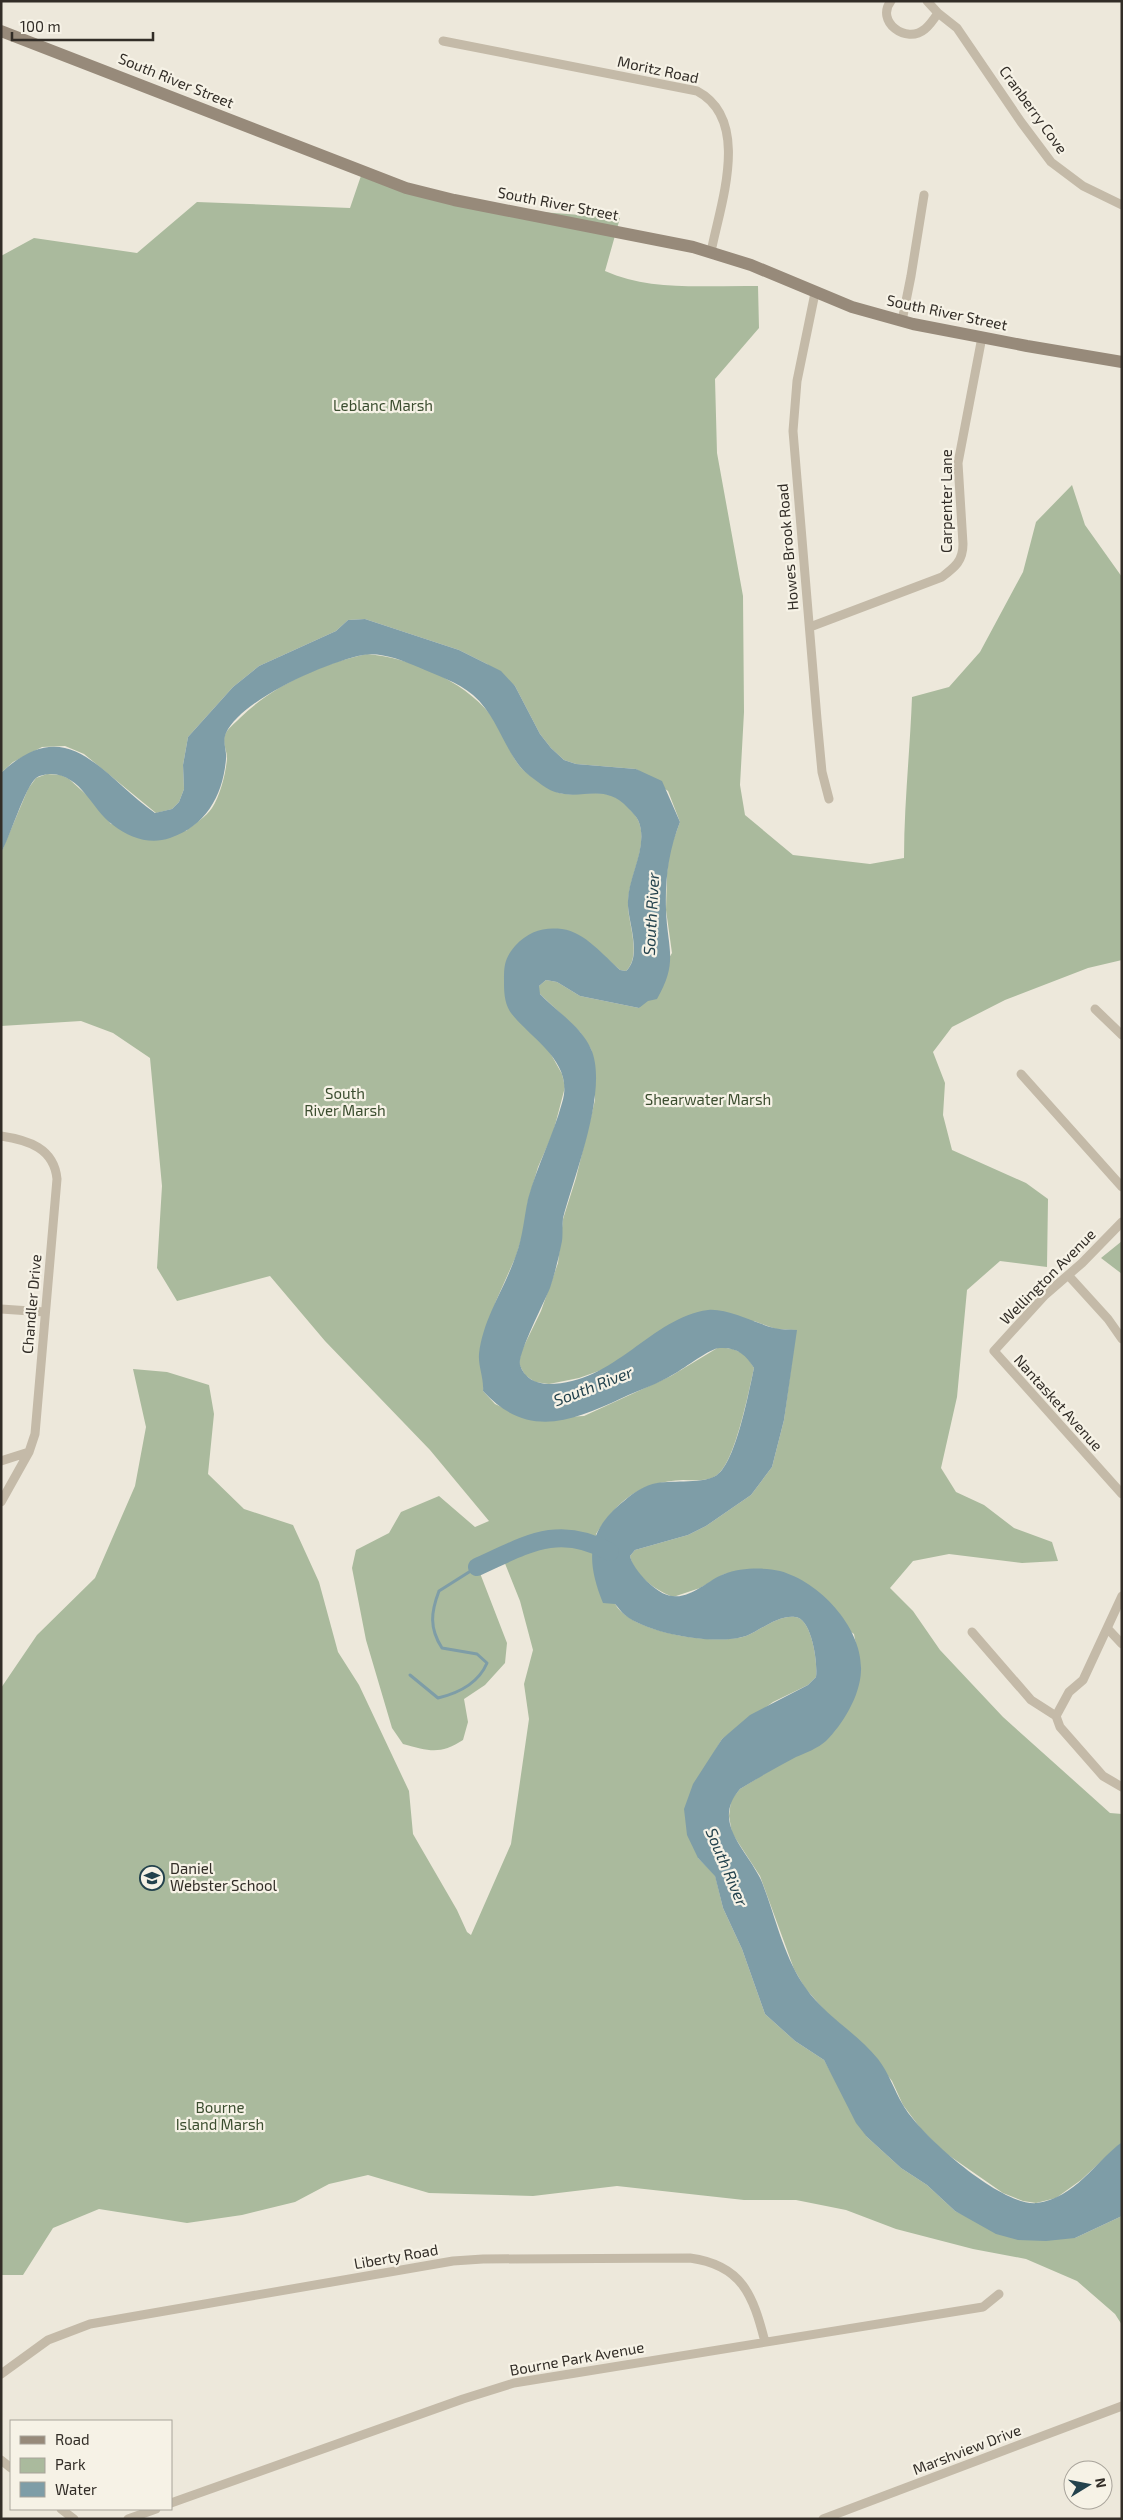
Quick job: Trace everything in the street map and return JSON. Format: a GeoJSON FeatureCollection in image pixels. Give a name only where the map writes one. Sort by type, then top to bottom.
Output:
{"type":"FeatureCollection","features":[{"type":"Feature","properties":{"kind":"street"},"geometry":{"type":"LineString","coordinates":[[891,1],[887,13],[890,24],[899,33],[910,34],[924,31],[938,13]]}},
{"type":"Feature","properties":{"kind":"street","name":"Cranberry Cove"},"geometry":{"type":"LineString","coordinates":[[927,1],[938,13],[957,28],[1021,122],[1051,162],[1083,186],[1122,205]]}},
{"type":"Feature","properties":{"kind":"street","name":"South River Street"},"geometry":{"type":"LineString","coordinates":[[1,31],[406,188],[454,200],[711,252],[760,268],[815,293],[852,307],[902,321],[1122,362]]}},
{"type":"Feature","properties":{"kind":"street","name":"Moritz Road"},"geometry":{"type":"LineString","coordinates":[[442,41],[697,91],[708,97],[720,111],[724,121],[728,148],[726,178],[711,252]]}},
{"type":"Feature","properties":{"kind":"street"},"geometry":{"type":"LineString","coordinates":[[902,321],[912,276],[924,194]]}},
{"type":"Feature","properties":{"kind":"street","name":"Howes Brook Road"},"geometry":{"type":"LineString","coordinates":[[815,293],[797,381],[794,423],[795,474],[822,772],[829,799]]}},
{"type":"Feature","properties":{"kind":"street","name":"Carpenter Lane"},"geometry":{"type":"LineString","coordinates":[[810,627],[942,577],[959,562],[963,554],[963,544],[958,463],[982,337]]}},
{"type":"Feature","properties":{"kind":"street"},"geometry":{"type":"LineString","coordinates":[[1095,1009],[1122,1035]]}},
{"type":"Feature","properties":{"kind":"street"},"geometry":{"type":"LineString","coordinates":[[1021,1074],[1122,1187]]}},
{"type":"Feature","properties":{"kind":"street","name":"Chandler Drive"},"geometry":{"type":"LineString","coordinates":[[1,1136],[22,1139],[42,1149],[54,1164],[56,1172],[35,1427],[29,1452],[1,1502]]}},
{"type":"Feature","properties":{"kind":"street","name":"Wellington Avenue"},"geometry":{"type":"LineString","coordinates":[[994,1351],[1045,1295],[1122,1222]]}},
{"type":"Feature","properties":{"kind":"street"},"geometry":{"type":"LineString","coordinates":[[1068,1275],[1108,1319],[1122,1339]]}},
{"type":"Feature","properties":{"kind":"street"},"geometry":{"type":"LineString","coordinates":[[1,1309],[45,1312]]}},
{"type":"Feature","properties":{"kind":"street","name":"Nantasket Avenue"},"geometry":{"type":"LineString","coordinates":[[994,1351],[1122,1494]]}},
{"type":"Feature","properties":{"kind":"street"},"geometry":{"type":"LineString","coordinates":[[1,1461],[29,1452]]}},
{"type":"Feature","properties":{"kind":"street"},"geometry":{"type":"LineString","coordinates":[[1056,1716],[1069,1692],[1083,1680],[1122,1596]]}},
{"type":"Feature","properties":{"kind":"street"},"geometry":{"type":"LineString","coordinates":[[1108,1629],[1122,1644]]}},
{"type":"Feature","properties":{"kind":"street"},"geometry":{"type":"LineString","coordinates":[[972,1632],[1032,1700],[1056,1716],[1060,1727],[1103,1776],[1122,1787]]}},
{"type":"Feature","properties":{"kind":"street","name":"Liberty Road"},"geometry":{"type":"LineString","coordinates":[[1,2374],[48,2340],[90,2324],[453,2261],[483,2259],[690,2258],[719,2265],[742,2283],[748,2292],[754,2304],[765,2342]]}},
{"type":"Feature","properties":{"kind":"street","name":"Bourne Park Avenue"},"geometry":{"type":"LineString","coordinates":[[172,2503],[506,2385],[982,2307],[999,2294]]}},
{"type":"Feature","properties":{"kind":"street","name":"Marshview Drive"},"geometry":{"type":"LineString","coordinates":[[822,2519],[1122,2406]]}},
{"type":"Feature","properties":{"kind":"street"},"geometry":{"type":"LineString","coordinates":[[63,2510],[74,2519]]}},
{"type":"Feature","properties":{"kind":"street"},"geometry":{"type":"LineString","coordinates":[[128,2519],[153,2510]]}},
{"type":"Feature","properties":{"kind":"green space"},"geometry":{"type":"Polygon","coordinates":[[[364,167],[474,207],[620,218],[605,271],[623,278],[661,285],[758,286],[759,328],[715,379],[717,453],[743,596],[744,712],[740,785],[745,815],[793,855],[870,864],[904,858],[912,697],[949,687],[980,652],[1023,572],[1036,522],[1072,485],[1085,525],[1122,577],[1122,960],[1088,968],[1005,1000],[952,1027],[933,1052],[945,1083],[943,1115],[952,1150],[1026,1183],[1048,1199],[1047,1267],[1000,1261],[967,1290],[957,1397],[941,1468],[956,1492],[984,1505],[1014,1528],[1052,1542],[1058,1561],[1022,1563],[949,1554],[913,1561],[890,1588],[913,1611],[940,1650],[1003,1717],[1110,1813],[1122,1814],[1122,2142],[1081,2180],[1056,2198],[1036,2203],[1023,2201],[1003,2193],[944,2152],[921,2129],[903,2105],[892,2081],[864,2045],[827,2013],[805,1988],[794,1969],[760,1876],[732,1833],[729,1816],[731,1800],[740,1789],[769,1771],[861,1671],[854,1634],[760,1569],[724,1574],[700,1588],[673,1597],[646,1581],[632,1563],[630,1556],[635,1550],[688,1535],[706,1526],[751,1495],[772,1467],[784,1420],[796,1330],[776,1329],[754,1321],[650,1338],[607,1368],[579,1378],[549,1384],[535,1382],[525,1375],[519,1364],[521,1352],[541,1311],[558,1263],[563,1219],[576,1178],[595,1100],[594,1063],[591,1049],[580,1032],[539,993],[539,986],[546,980],[557,982],[580,996],[639,1008],[672,953],[666,910],[667,873],[670,849],[680,822],[668,791],[636,769],[576,764],[564,760],[540,734],[515,686],[487,664],[459,650],[365,619],[348,620],[336,631],[259,666],[233,687],[188,737],[183,765],[184,789],[179,802],[172,809],[156,813],[84,754],[65,746],[42,747],[13,762],[1,773],[1,256],[34,238],[137,253],[197,202],[350,208],[364,167]]]}},
{"type":"Feature","properties":{"kind":"green space"},"geometry":{"type":"Polygon","coordinates":[[[367,654],[401,660],[450,681],[465,691],[490,714],[521,768],[560,793],[599,793],[619,799],[636,816],[641,830],[640,851],[631,884],[628,905],[634,948],[631,965],[626,971],[620,970],[583,938],[511,1012],[548,1049],[562,1074],[565,1087],[553,1133],[538,1167],[528,1201],[525,1227],[516,1256],[496,1301],[479,1356],[484,1380],[483,1391],[495,1404],[527,1419],[584,1416],[671,1376],[719,1347],[733,1349],[746,1355],[754,1368],[735,1442],[724,1468],[717,1475],[709,1479],[668,1481],[643,1489],[622,1502],[596,1534],[612,1598],[624,1614],[638,1623],[675,1635],[696,1638],[732,1639],[746,1636],[782,1618],[795,1617],[801,1619],[810,1633],[815,1653],[816,1677],[808,1685],[773,1702],[722,1739],[712,1756],[698,1858],[715,1875],[723,1908],[742,1949],[765,2014],[795,2041],[824,2060],[867,2137],[901,2168],[927,2185],[955,2211],[974,2220],[1075,2238],[1122,2216],[1122,2325],[1115,2314],[1077,2281],[1026,2259],[973,2249],[896,2229],[846,2210],[796,2200],[744,2200],[617,2186],[533,2196],[429,2193],[368,2175],[329,2184],[295,2202],[242,2215],[187,2223],[99,2209],[53,2228],[23,2275],[1,2275],[1,1688],[37,1635],[95,1578],[135,1486],[146,1427],[133,1369],[167,1372],[209,1385],[214,1414],[208,1474],[244,1509],[293,1525],[319,1582],[338,1652],[359,1685],[409,1791],[413,1834],[457,1910],[467,1932],[471,1935],[511,1844],[529,1719],[524,1684],[533,1650],[520,1601],[502,1556],[478,1568],[507,1643],[505,1663],[485,1685],[464,1699],[468,1722],[463,1740],[441,1750],[427,1750],[403,1744],[392,1728],[366,1640],[352,1568],[356,1550],[389,1533],[401,1512],[439,1496],[475,1527],[489,1521],[430,1450],[325,1341],[270,1276],[177,1301],[157,1268],[162,1186],[150,1058],[113,1033],[81,1021],[1,1026],[1,853],[28,789],[36,778],[47,774],[61,775],[69,779],[91,799],[111,824],[186,831],[209,811],[218,797],[227,755],[224,738],[231,726],[268,695],[299,677],[349,658],[367,654]]]}},
{"type":"Feature","properties":{"kind":"green space"},"geometry":{"type":"Polygon","coordinates":[[[1122,1241],[1122,1274],[1101,1258],[1122,1241]]]}},
{"type":"Feature","properties":{"kind":"water","name":"South River"},"geometry":{"type":"Polygon","coordinates":[[[365,619],[459,650],[501,671],[515,686],[540,734],[564,760],[576,764],[636,769],[662,781],[680,822],[670,854],[666,886],[670,964],[664,986],[657,999],[648,1001],[639,1008],[580,996],[557,982],[546,980],[539,986],[540,994],[575,1026],[587,1041],[595,1066],[596,1086],[588,1133],[563,1218],[562,1241],[555,1271],[550,1288],[520,1359],[520,1365],[528,1377],[540,1383],[549,1384],[572,1381],[593,1373],[613,1362],[650,1336],[688,1315],[708,1310],[732,1313],[777,1329],[797,1330],[784,1420],[772,1467],[751,1495],[706,1526],[688,1535],[635,1550],[630,1556],[632,1562],[646,1581],[666,1595],[672,1596],[686,1595],[724,1574],[737,1570],[767,1569],[780,1571],[810,1585],[824,1596],[847,1623],[860,1655],[861,1671],[858,1690],[850,1709],[823,1744],[740,1789],[732,1801],[729,1812],[733,1834],[761,1880],[782,1942],[792,1965],[805,1987],[822,2007],[860,2040],[878,2059],[912,2118],[926,2134],[963,2167],[1004,2194],[1022,2201],[1037,2203],[1050,2200],[1073,2187],[1122,2142],[1122,2216],[1075,2238],[1046,2241],[1018,2240],[996,2234],[955,2211],[927,2185],[901,2168],[867,2137],[856,2123],[824,2060],[795,2041],[765,2014],[742,1949],[723,1908],[715,1876],[698,1858],[687,1835],[684,1809],[693,1784],[722,1739],[750,1715],[808,1685],[816,1677],[815,1653],[810,1633],[801,1619],[795,1617],[782,1618],[746,1636],[733,1639],[701,1639],[666,1633],[650,1628],[625,1615],[615,1604],[603,1603],[594,1574],[593,1547],[596,1535],[611,1512],[639,1490],[657,1483],[705,1480],[717,1475],[724,1468],[741,1425],[754,1368],[751,1363],[736,1350],[716,1349],[668,1378],[603,1407],[585,1414],[550,1422],[533,1421],[516,1416],[500,1406],[483,1391],[479,1359],[481,1341],[518,1248],[528,1199],[562,1103],[564,1088],[562,1075],[557,1064],[509,1009],[504,993],[505,965],[509,954],[515,946],[526,937],[537,931],[562,929],[579,935],[620,970],[626,971],[631,965],[634,949],[628,895],[640,852],[641,830],[636,817],[619,800],[610,796],[601,794],[565,794],[546,788],[520,767],[493,719],[481,703],[467,690],[447,679],[405,662],[391,657],[370,654],[329,665],[287,684],[249,707],[235,720],[225,736],[226,756],[224,772],[216,797],[203,817],[183,833],[155,841],[140,839],[126,834],[105,818],[71,780],[62,776],[48,774],[36,778],[27,791],[1,853],[1,773],[25,755],[46,747],[65,748],[83,755],[100,767],[155,813],[172,809],[179,802],[184,789],[183,765],[188,737],[233,687],[259,666],[336,631],[348,620],[365,619]]]}},
{"type":"Feature","properties":{"kind":"waterway"},"geometry":{"type":"LineString","coordinates":[[477,1567],[527,1545],[542,1540],[558,1538],[591,1543],[610,1552]]}},
{"type":"Feature","properties":{"kind":"waterway"},"geometry":{"type":"LineString","coordinates":[[410,1675],[438,1698],[467,1686],[483,1670],[487,1663],[477,1654],[442,1648],[433,1627],[434,1606],[439,1591],[477,1567]]}},
{"type":"Feature","properties":{"kind":"place","name":"Daniel Webster School"},"geometry":{"type":"Point","coordinates":[152,1878]}},
{"type":"Feature","properties":{"kind":"park label","name":"Leblanc Marsh"},"geometry":{"type":"Point","coordinates":[383,406]}},
{"type":"Feature","properties":{"kind":"park label","name":"Shearwater Marsh"},"geometry":{"type":"Point","coordinates":[708,1100]}},
{"type":"Feature","properties":{"kind":"park label","name":"South River Marsh"},"geometry":{"type":"Point","coordinates":[345,1102]}},
{"type":"Feature","properties":{"kind":"park label","name":"Bourne Island Marsh"},"geometry":{"type":"Point","coordinates":[220,2116]}}]}
